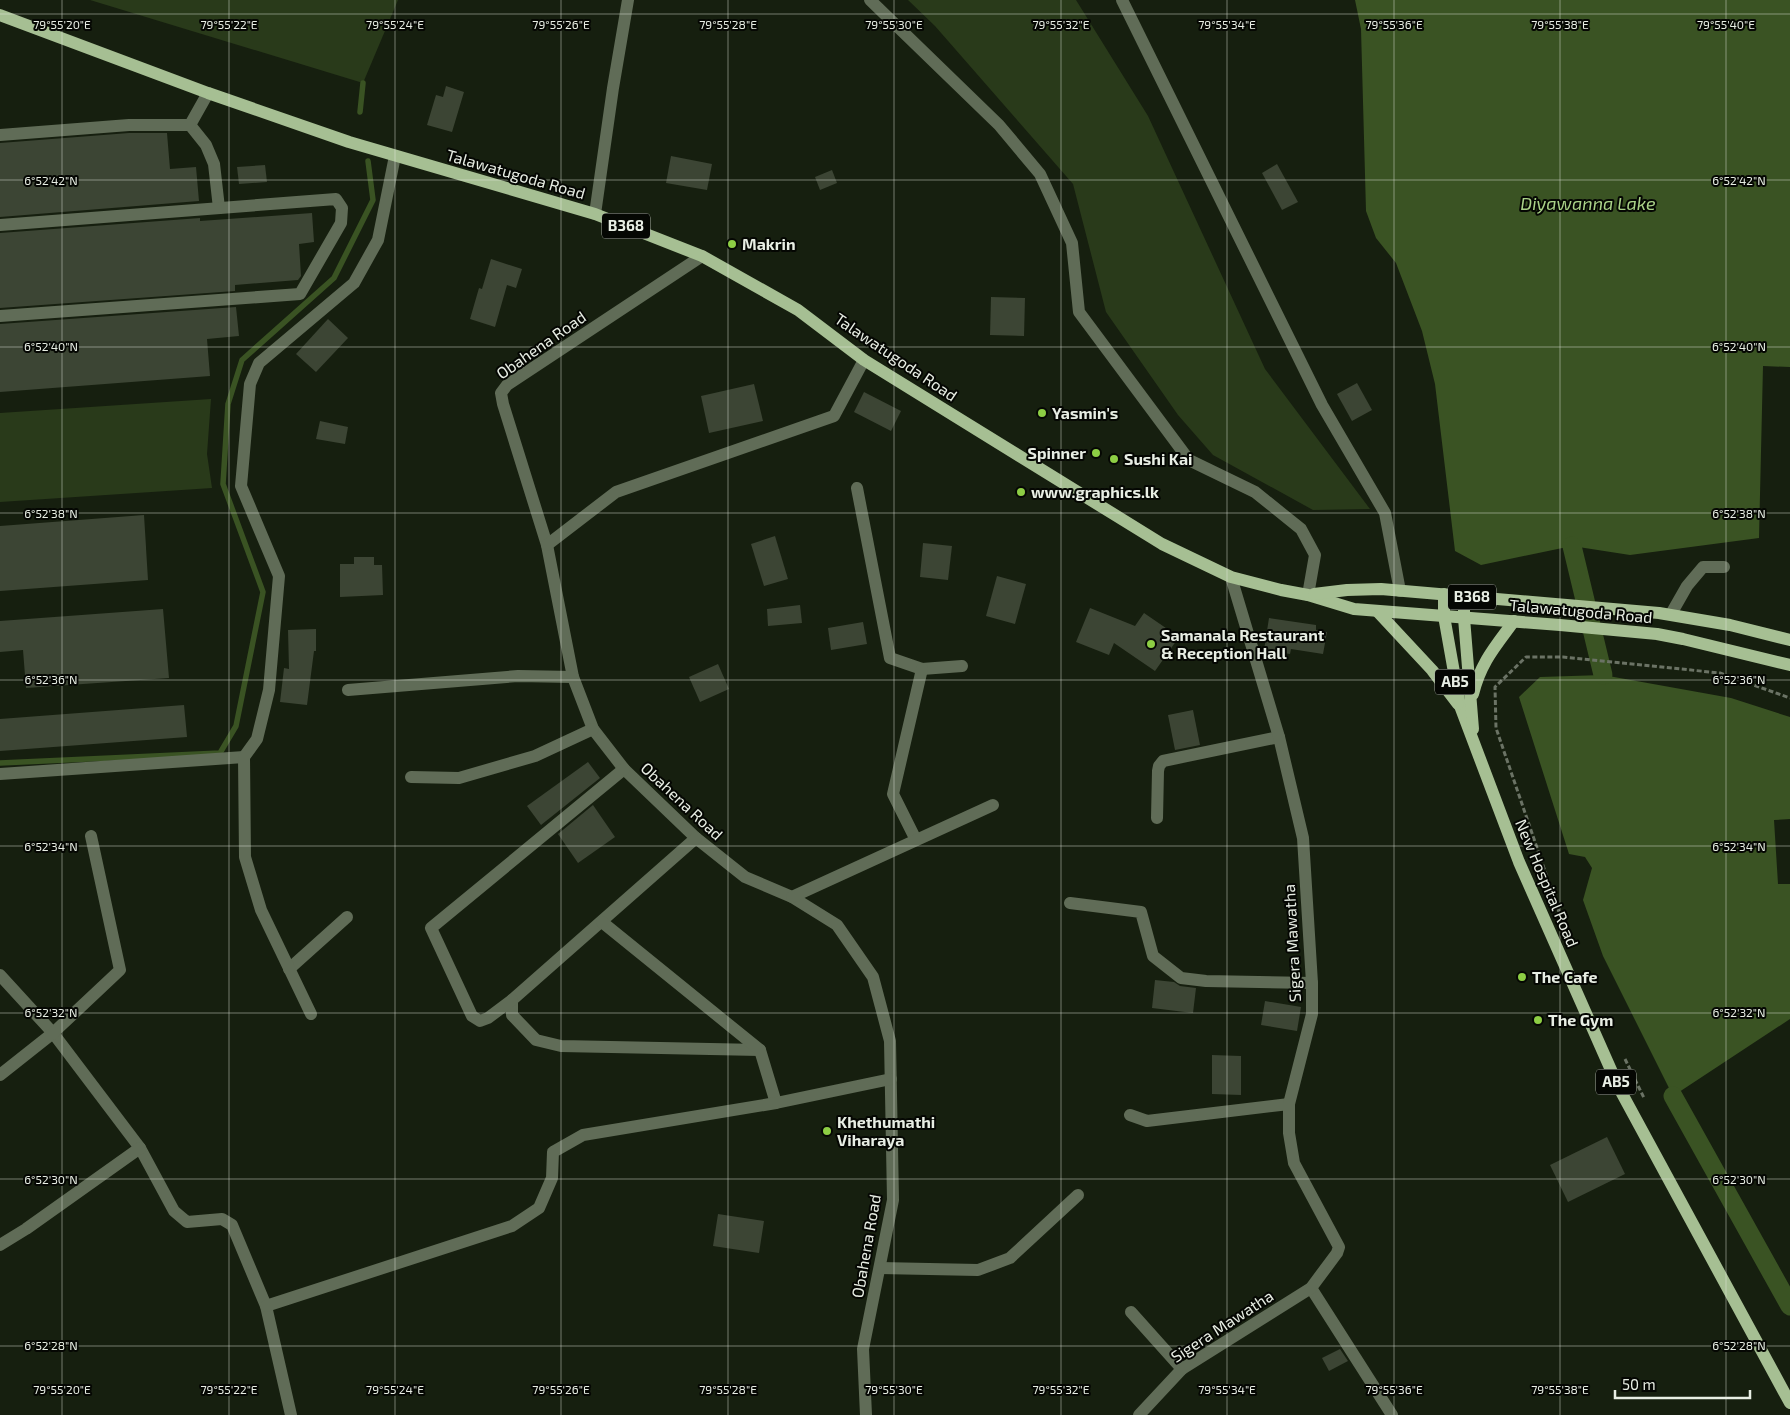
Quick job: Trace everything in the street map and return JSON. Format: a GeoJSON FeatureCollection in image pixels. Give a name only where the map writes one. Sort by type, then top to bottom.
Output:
{"type":"FeatureCollection","features":[{"type":"Feature","properties":{"kind":"main road","name":"Talawatugoda Road"},"geometry":{"type":"LineString","coordinates":[[0,15],[208,93],[395,156],[595,214],[702,256],[798,310],[864,360],[1162,544],[1231,577],[1308,595],[1354,609],[1657,634],[1790,665]]}},
{"type":"Feature","properties":{"kind":"main road","name":"Talawatugoda Road"},"geometry":{"type":"LineString","coordinates":[[1308,595],[1360,590],[1400,591],[1563,604],[1665,614],[1730,626],[1784,639]]}},
{"type":"Feature","properties":{"kind":"main road","name":"New Hospital Road"},"geometry":{"type":"LineString","coordinates":[[1444,594],[1444,616],[1475,746],[1519,862],[1619,1088],[1790,1403]]}},
{"type":"Feature","properties":{"kind":"main road","name":"New Hospital Road"},"geometry":{"type":"LineString","coordinates":[[1464,596],[1465,706]]}},
{"type":"Feature","properties":{"kind":"main road","name":"AB5"},"geometry":{"type":"LineString","coordinates":[[1377,611],[1465,706],[1485,659],[1514,621]]}},
{"type":"Feature","properties":{"kind":"main road"},"geometry":{"type":"LineString","coordinates":[[1784,639],[1790,632]]}},
{"type":"Feature","properties":{"kind":"street"},"geometry":{"type":"LineString","coordinates":[[595,214],[628,0]]}},
{"type":"Feature","properties":{"kind":"street"},"geometry":{"type":"LineString","coordinates":[[870,0],[999,125],[1040,174],[1072,243],[1079,312],[1189,460],[1255,492],[1301,529],[1315,555],[1308,595]]}},
{"type":"Feature","properties":{"kind":"street"},"geometry":{"type":"LineString","coordinates":[[1122,0],[1322,405],[1385,513],[1400,591]]}},
{"type":"Feature","properties":{"kind":"street"},"geometry":{"type":"LineString","coordinates":[[190,124],[208,93]]}},
{"type":"Feature","properties":{"kind":"street"},"geometry":{"type":"LineString","coordinates":[[0,135],[129,126],[190,124]]}},
{"type":"Feature","properties":{"kind":"street"},"geometry":{"type":"LineString","coordinates":[[190,124],[206,145],[214,164],[219,208]]}},
{"type":"Feature","properties":{"kind":"street"},"geometry":{"type":"LineString","coordinates":[[311,1014],[261,910],[245,858],[244,757],[257,739],[269,690],[279,576],[241,486],[250,384],[259,362],[354,283],[378,240],[395,156]]}},
{"type":"Feature","properties":{"kind":"street"},"geometry":{"type":"LineString","coordinates":[[0,225],[336,199],[342,208],[341,223],[300,294],[0,316]]}},
{"type":"Feature","properties":{"kind":"street","name":"Obahena Road"},"geometry":{"type":"LineString","coordinates":[[702,256],[507,385],[501,392],[503,404],[547,544],[573,677],[593,729],[624,769],[696,838],[745,877],[792,897],[837,926],[873,977],[890,1041],[893,1200],[863,1349],[866,1415]]}},
{"type":"Feature","properties":{"kind":"street"},"geometry":{"type":"LineString","coordinates":[[547,544],[616,492],[834,416],[864,360]]}},
{"type":"Feature","properties":{"kind":"street"},"geometry":{"type":"LineString","coordinates":[[857,488],[890,658],[922,669],[962,666]]}},
{"type":"Feature","properties":{"kind":"street"},"geometry":{"type":"LineString","coordinates":[[1665,614],[1704,567],[1724,567]]}},
{"type":"Feature","properties":{"kind":"street","name":"Sigera Mawatha"},"geometry":{"type":"LineString","coordinates":[[1138,1415],[1182,1369],[1311,1288],[1337,1253],[1339,1247],[1294,1163],[1289,1133],[1289,1104],[1312,1014],[1312,983],[1303,838],[1279,737],[1231,577]]}},
{"type":"Feature","properties":{"kind":"street"},"geometry":{"type":"LineString","coordinates":[[916,840],[893,794],[922,669]]}},
{"type":"Feature","properties":{"kind":"street"},"geometry":{"type":"LineString","coordinates":[[348,690],[518,676],[573,677]]}},
{"type":"Feature","properties":{"kind":"street"},"geometry":{"type":"LineString","coordinates":[[411,777],[459,778],[534,756],[593,729]]}},
{"type":"Feature","properties":{"kind":"street"},"geometry":{"type":"LineString","coordinates":[[1157,818],[1158,771],[1163,761],[1279,737]]}},
{"type":"Feature","properties":{"kind":"street"},"geometry":{"type":"LineString","coordinates":[[0,774],[244,757]]}},
{"type":"Feature","properties":{"kind":"street"},"geometry":{"type":"LineString","coordinates":[[624,769],[431,928],[472,1016],[480,1021],[488,1018],[512,1000],[696,838]]}},
{"type":"Feature","properties":{"kind":"street"},"geometry":{"type":"LineString","coordinates":[[792,897],[993,805]]}},
{"type":"Feature","properties":{"kind":"street"},"geometry":{"type":"LineString","coordinates":[[0,1075],[53,1033],[120,970],[91,836]]}},
{"type":"Feature","properties":{"kind":"street"},"geometry":{"type":"LineString","coordinates":[[1070,903],[1141,912],[1154,956],[1181,978],[1206,981],[1312,983]]}},
{"type":"Feature","properties":{"kind":"street"},"geometry":{"type":"LineString","coordinates":[[289,969],[347,917]]}},
{"type":"Feature","properties":{"kind":"street"},"geometry":{"type":"LineString","coordinates":[[602,922],[760,1050],[776,1103]]}},
{"type":"Feature","properties":{"kind":"street"},"geometry":{"type":"LineString","coordinates":[[0,975],[53,1033],[140,1148],[174,1211],[187,1222],[222,1219],[232,1225],[266,1306],[291,1415]]}},
{"type":"Feature","properties":{"kind":"street"},"geometry":{"type":"LineString","coordinates":[[512,1000],[512,1015],[536,1040],[561,1046],[760,1050]]}},
{"type":"Feature","properties":{"kind":"street"},"geometry":{"type":"LineString","coordinates":[[266,1306],[512,1226],[539,1208],[552,1178],[553,1152],[583,1135],[776,1103],[891,1079]]}},
{"type":"Feature","properties":{"kind":"street"},"geometry":{"type":"LineString","coordinates":[[1130,1115],[1147,1121],[1289,1104]]}},
{"type":"Feature","properties":{"kind":"street"},"geometry":{"type":"LineString","coordinates":[[0,1245],[26,1229],[140,1148]]}},
{"type":"Feature","properties":{"kind":"street"},"geometry":{"type":"LineString","coordinates":[[880,1268],[978,1270],[1010,1258],[1078,1195]]}},
{"type":"Feature","properties":{"kind":"street"},"geometry":{"type":"LineString","coordinates":[[1311,1288],[1392,1415]]}},
{"type":"Feature","properties":{"kind":"street"},"geometry":{"type":"LineString","coordinates":[[1131,1312],[1182,1369]]}},
{"type":"Feature","properties":{"kind":"path"},"geometry":{"type":"LineString","coordinates":[[1562,920],[1496,728],[1495,687],[1526,657],[1563,657],[1720,673],[1790,698]]}},
{"type":"Feature","properties":{"kind":"path"},"geometry":{"type":"LineString","coordinates":[[1622,1054],[1648,1107]]}},
{"type":"Feature","properties":{"kind":"shaded area"},"geometry":{"type":"Polygon","coordinates":[[[90,0],[398,0],[363,83],[90,0]]]}},
{"type":"Feature","properties":{"kind":"shaded area"},"geometry":{"type":"Polygon","coordinates":[[[908,0],[1076,0],[1148,116],[1265,369],[1370,509],[1313,510],[1213,455],[1178,415],[1106,312],[1073,184],[935,26],[908,0]]]}},
{"type":"Feature","properties":{"kind":"shaded area"},"geometry":{"type":"Polygon","coordinates":[[[211,399],[207,454],[212,488],[0,502],[0,413],[211,399]]]}},
{"type":"Feature","properties":{"kind":"water","name":"Diyawanna Lake"},"geometry":{"type":"Polygon","coordinates":[[[1355,0],[1790,0],[1790,367],[1763,366],[1759,538],[1630,555],[1572,546],[1481,565],[1455,551],[1435,384],[1422,331],[1396,263],[1376,238],[1366,211],[1361,29],[1355,0]]]}},
{"type":"Feature","properties":{"kind":"water"},"geometry":{"type":"Polygon","coordinates":[[[1603,675],[1731,698],[1790,717],[1790,819],[1774,820],[1778,884],[1790,884],[1790,1019],[1673,1096],[1603,956],[1583,900],[1592,868],[1585,857],[1569,854],[1519,697],[1540,677],[1603,675]]]}},
{"type":"Feature","properties":{"kind":"building"},"geometry":{"type":"Polygon","coordinates":[[[446,86],[464,92],[452,132],[427,125],[436,95],[443,97],[446,86]]]}},
{"type":"Feature","properties":{"kind":"building"},"geometry":{"type":"Polygon","coordinates":[[[129,133],[167,133],[170,169],[196,167],[199,201],[0,217],[0,143],[129,133]]]}},
{"type":"Feature","properties":{"kind":"building"},"geometry":{"type":"Polygon","coordinates":[[[671,156],[712,164],[707,190],[666,183],[671,156]]]}},
{"type":"Feature","properties":{"kind":"building"},"geometry":{"type":"Polygon","coordinates":[[[1277,164],[1298,202],[1282,210],[1262,173],[1277,164]]]}},
{"type":"Feature","properties":{"kind":"building"},"geometry":{"type":"Polygon","coordinates":[[[265,165],[267,182],[239,184],[237,167],[265,165]]]}},
{"type":"Feature","properties":{"kind":"building"},"geometry":{"type":"Polygon","coordinates":[[[832,170],[837,183],[820,190],[815,177],[832,170]]]}},
{"type":"Feature","properties":{"kind":"building"},"geometry":{"type":"Polygon","coordinates":[[[312,213],[314,242],[299,244],[301,276],[298,280],[235,285],[235,291],[0,308],[0,233],[200,218],[200,221],[312,213]]]}},
{"type":"Feature","properties":{"kind":"building"},"geometry":{"type":"Polygon","coordinates":[[[491,259],[522,269],[516,288],[507,285],[495,327],[470,319],[479,288],[482,289],[491,259]]]}},
{"type":"Feature","properties":{"kind":"building"},"geometry":{"type":"Polygon","coordinates":[[[991,297],[1025,298],[1024,336],[990,335],[991,297]]]}},
{"type":"Feature","properties":{"kind":"building"},"geometry":{"type":"Polygon","coordinates":[[[236,307],[239,336],[207,339],[210,376],[0,392],[0,324],[236,307]]]}},
{"type":"Feature","properties":{"kind":"building"},"geometry":{"type":"Polygon","coordinates":[[[328,319],[348,338],[316,372],[296,354],[328,319]]]}},
{"type":"Feature","properties":{"kind":"building"},"geometry":{"type":"Polygon","coordinates":[[[1357,383],[1372,410],[1352,421],[1337,394],[1357,383]]]}},
{"type":"Feature","properties":{"kind":"building"},"geometry":{"type":"Polygon","coordinates":[[[754,384],[763,421],[709,433],[701,396],[754,384]]]}},
{"type":"Feature","properties":{"kind":"building"},"geometry":{"type":"Polygon","coordinates":[[[864,392],[901,411],[891,431],[854,412],[864,392]]]}},
{"type":"Feature","properties":{"kind":"building"},"geometry":{"type":"Polygon","coordinates":[[[320,421],[348,427],[345,444],[316,439],[320,421]]]}},
{"type":"Feature","properties":{"kind":"building"},"geometry":{"type":"Polygon","coordinates":[[[144,515],[148,580],[0,591],[0,526],[144,515]]]}},
{"type":"Feature","properties":{"kind":"building"},"geometry":{"type":"Polygon","coordinates":[[[775,536],[788,579],[764,586],[751,544],[775,536]]]}},
{"type":"Feature","properties":{"kind":"building"},"geometry":{"type":"Polygon","coordinates":[[[923,543],[952,546],[948,580],[920,577],[923,543]]]}},
{"type":"Feature","properties":{"kind":"building"},"geometry":{"type":"Polygon","coordinates":[[[354,557],[374,557],[374,565],[382,565],[383,595],[340,597],[340,564],[354,564],[354,557]]]}},
{"type":"Feature","properties":{"kind":"building"},"geometry":{"type":"Polygon","coordinates":[[[997,576],[1026,584],[1015,624],[986,616],[997,576]]]}},
{"type":"Feature","properties":{"kind":"building"},"geometry":{"type":"Polygon","coordinates":[[[800,605],[802,623],[768,626],[767,609],[800,605]]]}},
{"type":"Feature","properties":{"kind":"building"},"geometry":{"type":"Polygon","coordinates":[[[1090,608],[1135,626],[1144,613],[1179,637],[1155,671],[1114,643],[1109,655],[1076,642],[1090,608]]]}},
{"type":"Feature","properties":{"kind":"building"},"geometry":{"type":"Polygon","coordinates":[[[163,609],[169,678],[26,688],[23,650],[0,652],[0,621],[163,609]]]}},
{"type":"Feature","properties":{"kind":"building"},"geometry":{"type":"Polygon","coordinates":[[[1269,618],[1316,625],[1316,630],[1327,632],[1323,654],[1291,649],[1290,654],[1264,650],[1269,618]]]}},
{"type":"Feature","properties":{"kind":"building"},"geometry":{"type":"Polygon","coordinates":[[[863,622],[867,644],[831,650],[828,628],[863,622]]]}},
{"type":"Feature","properties":{"kind":"building"},"geometry":{"type":"Polygon","coordinates":[[[316,629],[316,651],[314,651],[307,705],[280,702],[284,668],[289,669],[288,630],[316,629]]]}},
{"type":"Feature","properties":{"kind":"building"},"geometry":{"type":"Polygon","coordinates":[[[718,664],[729,689],[700,702],[689,677],[718,664]]]}},
{"type":"Feature","properties":{"kind":"building"},"geometry":{"type":"Polygon","coordinates":[[[184,705],[187,737],[0,751],[0,719],[184,705]]]}},
{"type":"Feature","properties":{"kind":"building"},"geometry":{"type":"Polygon","coordinates":[[[1193,710],[1200,745],[1175,750],[1168,715],[1193,710]]]}},
{"type":"Feature","properties":{"kind":"building"},"geometry":{"type":"Polygon","coordinates":[[[588,762],[600,778],[541,825],[527,806],[588,762]]]}},
{"type":"Feature","properties":{"kind":"building"},"geometry":{"type":"Polygon","coordinates":[[[593,805],[615,837],[578,863],[558,834],[593,805]]]}},
{"type":"Feature","properties":{"kind":"building"},"geometry":{"type":"Polygon","coordinates":[[[1155,980],[1174,982],[1180,986],[1196,988],[1193,1013],[1152,1008],[1155,980]]]}},
{"type":"Feature","properties":{"kind":"building"},"geometry":{"type":"Polygon","coordinates":[[[1265,1001],[1301,1007],[1297,1031],[1261,1025],[1265,1001]]]}},
{"type":"Feature","properties":{"kind":"building"},"geometry":{"type":"Polygon","coordinates":[[[1212,1055],[1241,1056],[1241,1095],[1212,1094],[1212,1055]]]}},
{"type":"Feature","properties":{"kind":"building"},"geometry":{"type":"Polygon","coordinates":[[[1607,1137],[1625,1174],[1568,1202],[1550,1165],[1607,1137]]]}},
{"type":"Feature","properties":{"kind":"building"},"geometry":{"type":"Polygon","coordinates":[[[718,1214],[764,1221],[759,1253],[713,1246],[718,1214]]]}},
{"type":"Feature","properties":{"kind":"building"},"geometry":{"type":"Polygon","coordinates":[[[1340,1349],[1348,1361],[1329,1371],[1322,1358],[1340,1349]]]}},
{"type":"Feature","properties":{"kind":"waterway"},"geometry":{"type":"LineString","coordinates":[[360,112],[363,83]]}},
{"type":"Feature","properties":{"kind":"waterway"},"geometry":{"type":"LineString","coordinates":[[0,763],[220,753],[236,726],[263,592],[223,484],[228,404],[242,360],[334,278],[373,200],[368,161]]}},
{"type":"Feature","properties":{"kind":"waterway"},"geometry":{"type":"LineString","coordinates":[[1572,546],[1603,675]]}},
{"type":"Feature","properties":{"kind":"waterway"},"geometry":{"type":"LineString","coordinates":[[1673,1096],[1790,1306]]}},
{"type":"Feature","properties":{"kind":"place","name":"Makrin"},"geometry":{"type":"Point","coordinates":[732,244]}},
{"type":"Feature","properties":{"kind":"place","name":"Yasmin's"},"geometry":{"type":"Point","coordinates":[1042,413]}},
{"type":"Feature","properties":{"kind":"place","name":"Spinner"},"geometry":{"type":"Point","coordinates":[1096,453]}},
{"type":"Feature","properties":{"kind":"place","name":"Sushi Kai"},"geometry":{"type":"Point","coordinates":[1114,459]}},
{"type":"Feature","properties":{"kind":"place","name":"www.graphics.lk"},"geometry":{"type":"Point","coordinates":[1021,492]}},
{"type":"Feature","properties":{"kind":"place","name":"Samanala Restaurant & Reception Hall"},"geometry":{"type":"Point","coordinates":[1151,644]}},
{"type":"Feature","properties":{"kind":"place","name":"The Cafe"},"geometry":{"type":"Point","coordinates":[1522,977]}},
{"type":"Feature","properties":{"kind":"place","name":"The Gym"},"geometry":{"type":"Point","coordinates":[1538,1020]}},
{"type":"Feature","properties":{"kind":"place","name":"Khethumathi Viharaya"},"geometry":{"type":"Point","coordinates":[827,1131]}}]}
